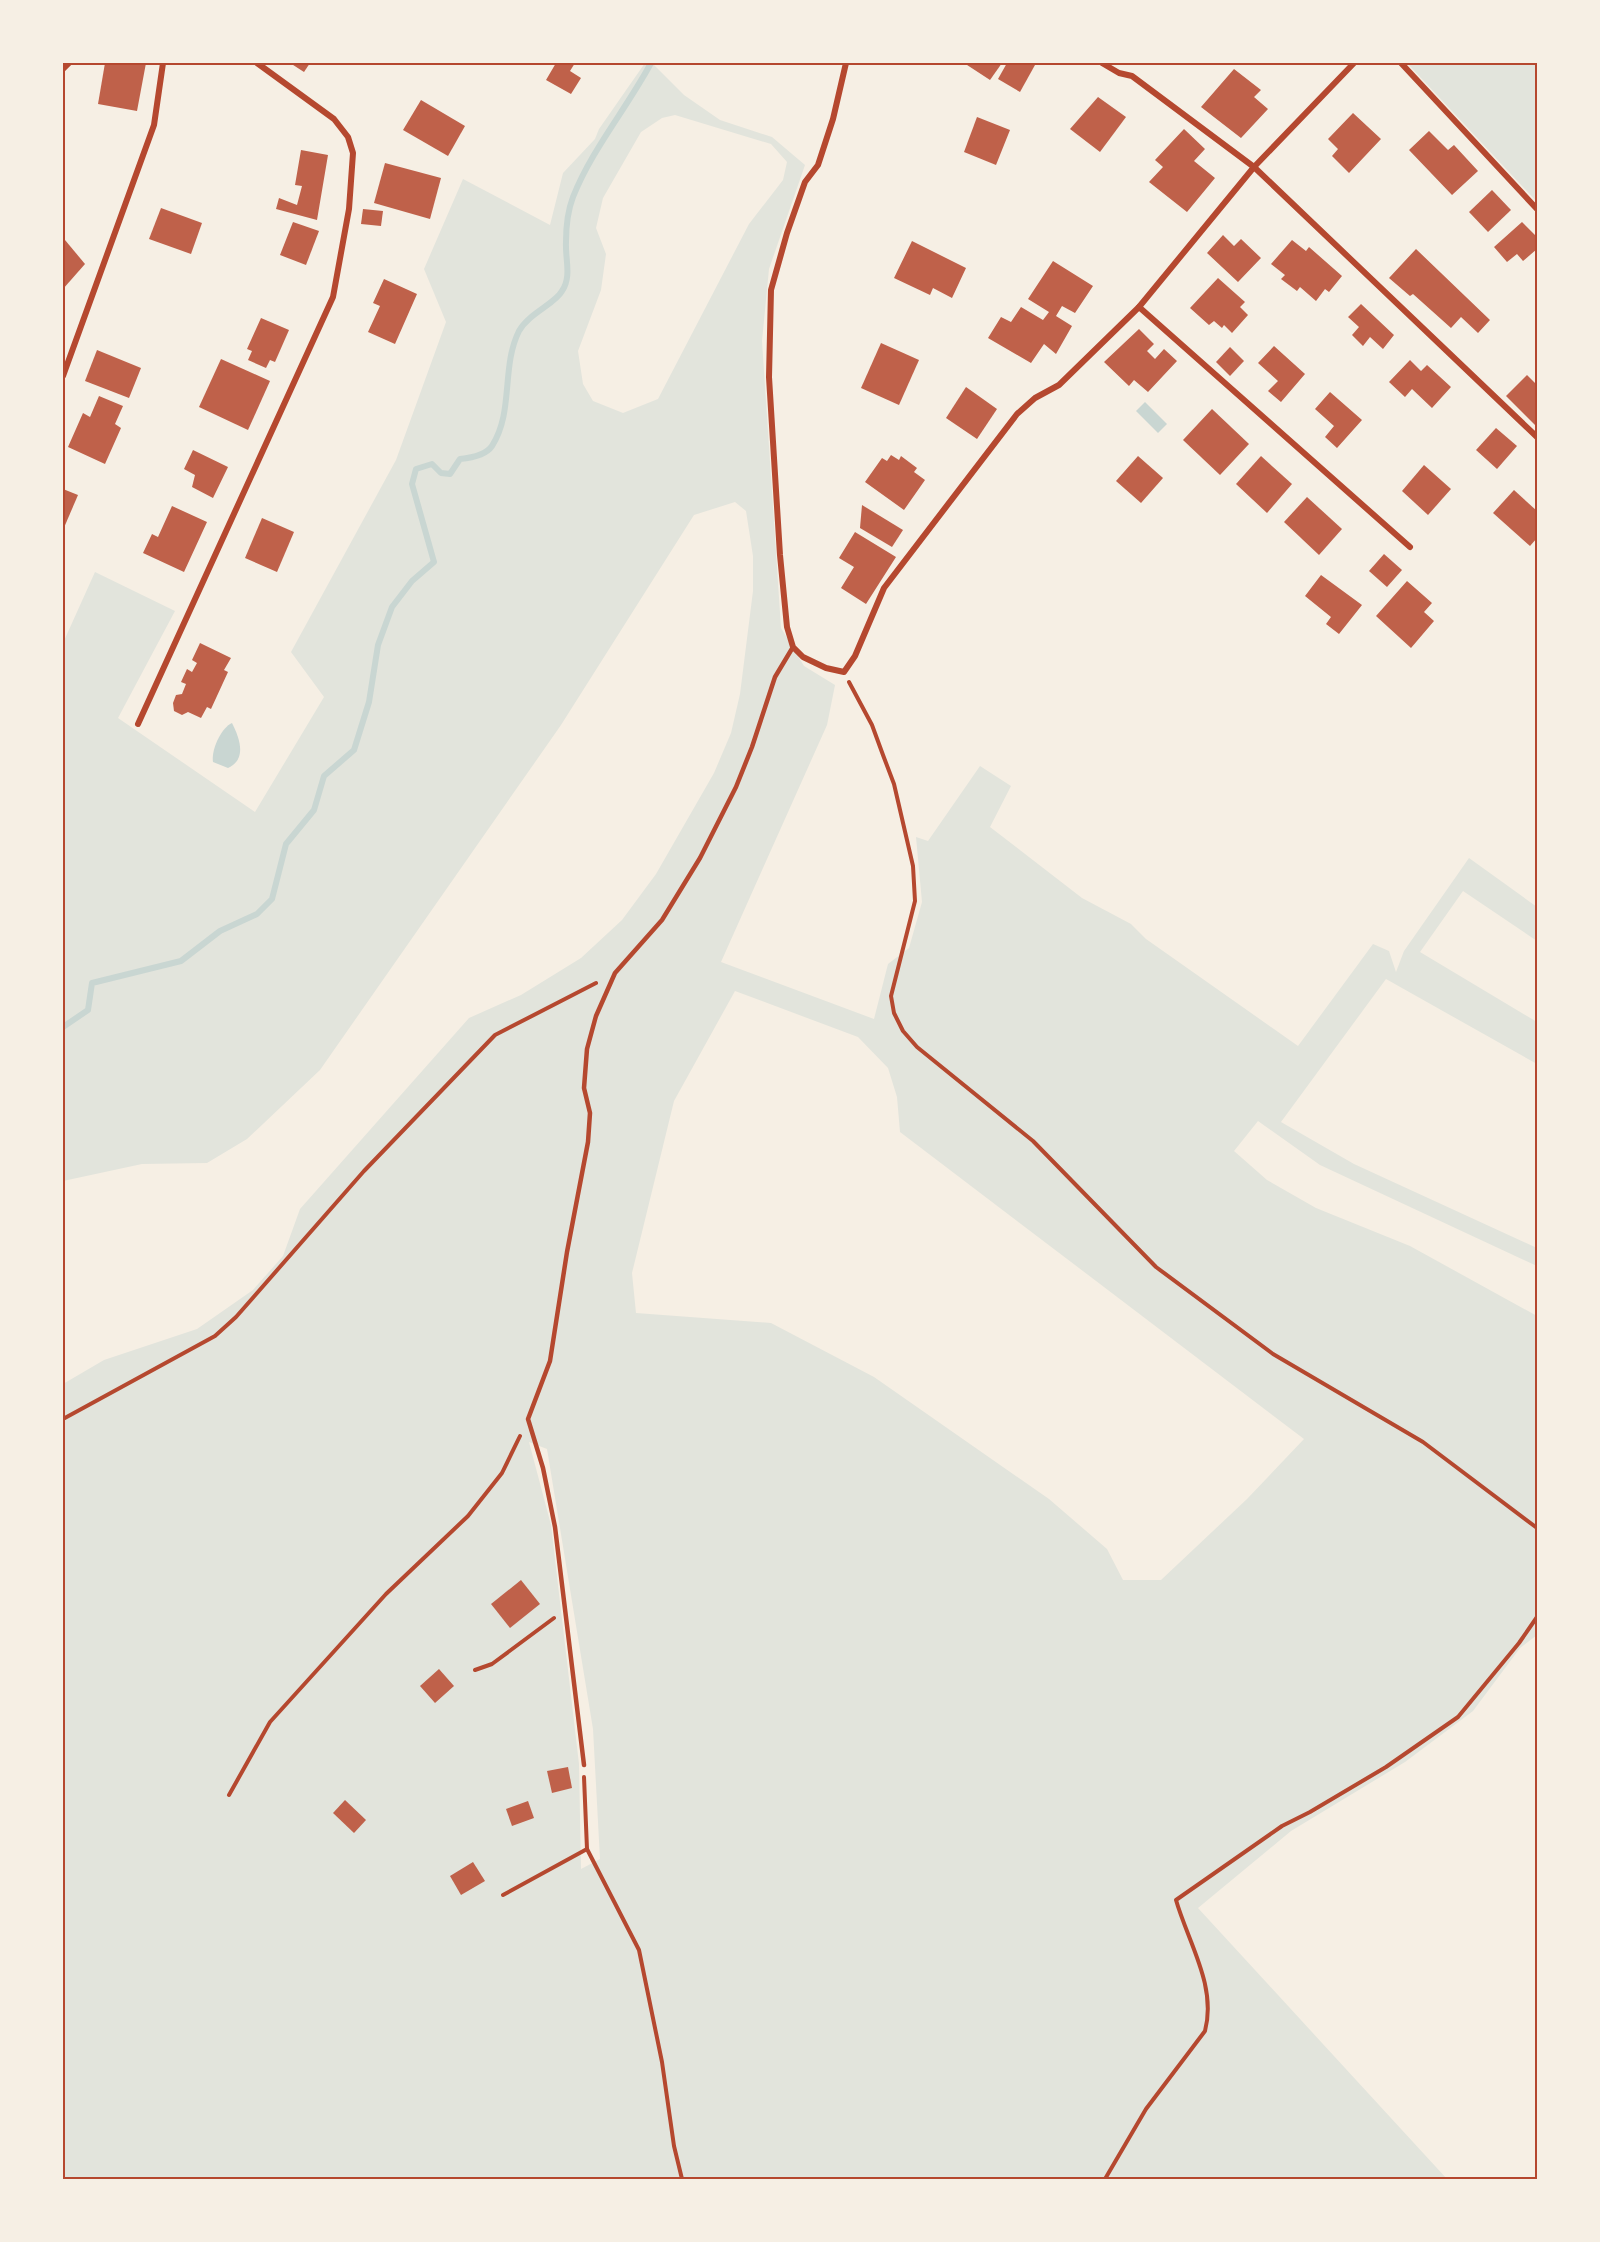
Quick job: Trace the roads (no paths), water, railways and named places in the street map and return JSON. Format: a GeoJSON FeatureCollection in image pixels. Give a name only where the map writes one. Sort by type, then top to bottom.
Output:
{"type":"FeatureCollection","features":[{"type":"Feature","properties":{"kind":"street"},"geometry":{"type":"LineString","coordinates":[[63,69],[69,63]]}},
{"type":"Feature","properties":{"kind":"street"},"geometry":{"type":"LineString","coordinates":[[63,376],[154,125],[163,63]]}},
{"type":"Feature","properties":{"kind":"street"},"geometry":{"type":"LineString","coordinates":[[138,724],[333,297],[349,209],[353,153],[348,137],[334,119],[257,63]]}},
{"type":"Feature","properties":{"kind":"street"},"geometry":{"type":"LineString","coordinates":[[846,63],[833,119],[818,165],[805,182],[787,233],[771,290],[770,377],[787,627],[793,647],[803,657],[826,668],[844,672],[855,656],[884,588],[1017,414],[1035,398],[1059,386],[1139,307],[1254,167],[1354,63]]}},
{"type":"Feature","properties":{"kind":"street"},"geometry":{"type":"LineString","coordinates":[[1102,63],[1119,73],[1132,76],[1254,167],[1537,437]]}},
{"type":"Feature","properties":{"kind":"street"},"geometry":{"type":"LineString","coordinates":[[1401,63],[1537,209]]}},
{"type":"Feature","properties":{"kind":"street"},"geometry":{"type":"LineString","coordinates":[[1139,307],[1410,547]]}},
{"type":"Feature","properties":{"kind":"lane"},"geometry":{"type":"LineString","coordinates":[[584,1765],[555,1527],[543,1468],[528,1419],[550,1361],[567,1252],[588,1142],[590,1113],[584,1088],[587,1049],[596,1016],[615,973],[662,920],[700,858],[736,787],[775,677],[793,647]]}},
{"type":"Feature","properties":{"kind":"waterway"},"geometry":{"type":"LineString","coordinates":[[63,1027],[88,1010],[92,983],[181,961],[220,931],[257,914],[272,899],[286,844],[314,810],[324,776],[354,750],[369,702],[378,645],[392,607],[412,581],[434,562],[412,484],[416,469],[432,464],[441,473],[450,474],[460,459],[482,454],[492,446],[503,419],[510,359],[519,331],[529,319],[559,296],[567,279],[567,225],[573,197],[590,162],[651,63]]}}]}
